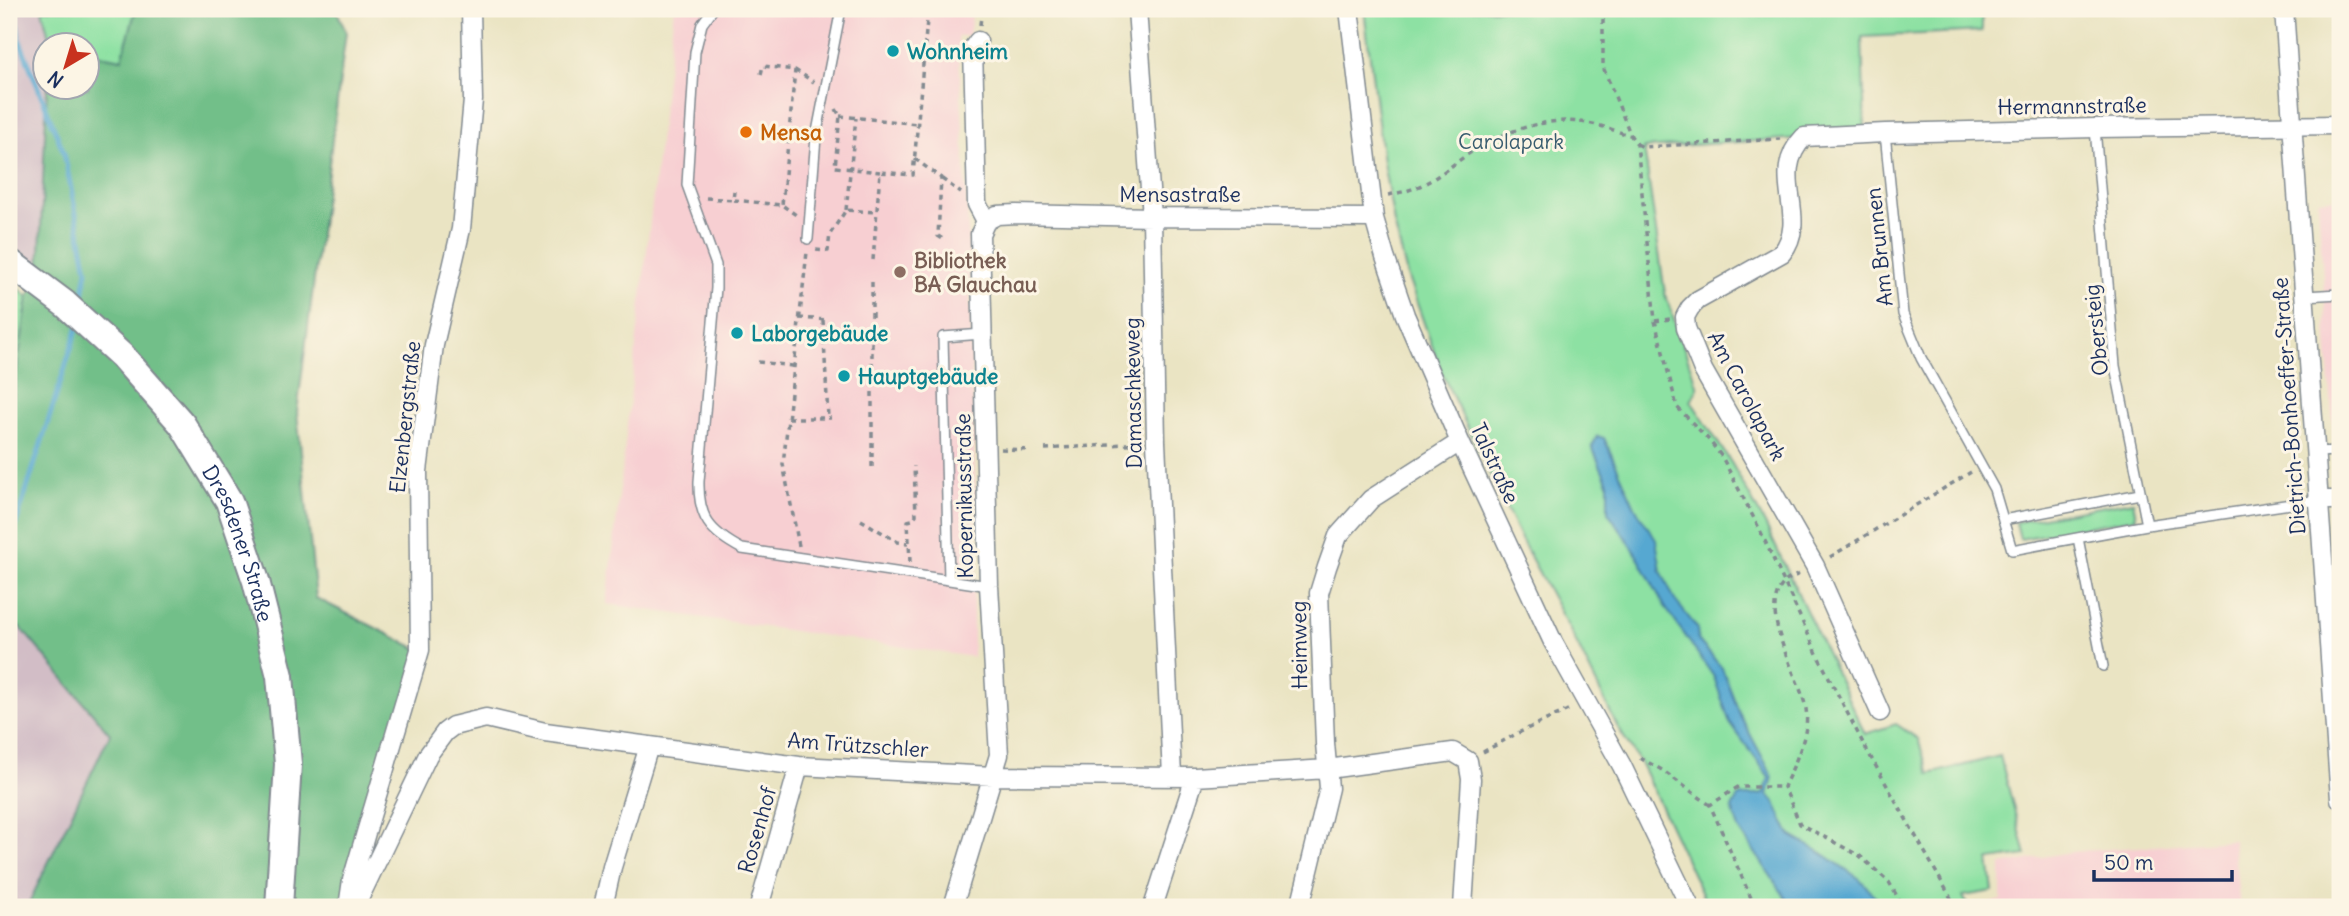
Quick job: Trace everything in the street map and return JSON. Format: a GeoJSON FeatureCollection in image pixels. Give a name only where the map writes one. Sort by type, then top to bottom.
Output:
{"type":"FeatureCollection","features":[{"type":"Feature","properties":{"kind":"street","name":"Elzenbergstraße"},"geometry":{"type":"LineString","coordinates":[[348,907],[352,880],[420,650],[418,471],[434,345],[461,229],[473,100],[471,9]]}},
{"type":"Feature","properties":{"kind":"street","name":"Damaschkeweg"},"geometry":{"type":"LineString","coordinates":[[1137,9],[1152,217],[1156,442],[1172,776]]}},
{"type":"Feature","properties":{"kind":"street","name":"Talstraße"},"geometry":{"type":"LineString","coordinates":[[1349,9],[1374,218],[1405,315],[1460,442],[1553,642],[1622,766],[1690,907]]}},
{"type":"Feature","properties":{"kind":"street","name":"Dietrich-Bonhoeffer-Straße"},"geometry":{"type":"LineString","coordinates":[[2284,9],[2314,452],[2338,732],[2340,799]]}},
{"type":"Feature","properties":{"kind":"street","name":"Kopernikusstraße"},"geometry":{"type":"LineString","coordinates":[[953,907],[999,755],[989,586],[980,234],[986,221],[977,204],[973,48],[978,41]]}},
{"type":"Feature","properties":{"kind":"street","name":"Hermannstraße"},"geometry":{"type":"LineString","coordinates":[[1804,137],[2095,128],[2340,125]]}},
{"type":"Feature","properties":{"kind":"street","name":"Am Carolapark"},"geometry":{"type":"LineString","coordinates":[[1804,137],[1790,155],[1788,169],[1793,230],[1790,242],[1782,253],[1698,300],[1685,317],[1686,328],[1703,370],[1815,566],[1880,712]]}},
{"type":"Feature","properties":{"kind":"street","name":"Mensastraße"},"geometry":{"type":"LineString","coordinates":[[986,221],[998,215],[1016,214],[1374,218]]}},
{"type":"Feature","properties":{"kind":"street","name":"Dresdener Straße"},"geometry":{"type":"LineString","coordinates":[[9,262],[65,304],[122,356],[182,424],[229,501],[256,581],[280,676],[288,764],[279,907]]}},
{"type":"Feature","properties":{"kind":"street","name":"Heimweg"},"geometry":{"type":"LineString","coordinates":[[1300,907],[1329,788],[1319,593],[1338,536],[1371,499],[1460,442]]}},
{"type":"Feature","properties":{"kind":"street"},"geometry":{"type":"LineString","coordinates":[[2318,500],[2340,500]]}},
{"type":"Feature","properties":{"kind":"street","name":"Am Trützschler"},"geometry":{"type":"LineString","coordinates":[[355,907],[428,755],[445,732],[453,726],[486,718],[545,732],[799,766],[993,776],[1195,777],[1328,769],[1453,752],[1468,761]]}},
{"type":"Feature","properties":{"kind":"street"},"geometry":{"type":"LineString","coordinates":[[603,907],[612,867],[649,746]]}},
{"type":"Feature","properties":{"kind":"street"},"geometry":{"type":"LineString","coordinates":[[1463,907],[1471,779],[1468,761]]}},
{"type":"Feature","properties":{"kind":"street","name":"Rosenhof"},"geometry":{"type":"LineString","coordinates":[[759,907],[799,766]]}},
{"type":"Feature","properties":{"kind":"street"},"geometry":{"type":"LineString","coordinates":[[1153,907],[1195,777]]}},
{"type":"Feature","properties":{"kind":"lane"},"geometry":{"type":"LineString","coordinates":[[713,9],[702,24],[695,52],[687,185],[716,265],[698,501],[705,518],[721,538],[742,549],[989,586]]}},
{"type":"Feature","properties":{"kind":"lane"},"geometry":{"type":"LineString","coordinates":[[808,239],[816,137],[842,9]]}},
{"type":"Feature","properties":{"kind":"lane","name":"Obersteig"},"geometry":{"type":"LineString","coordinates":[[2095,128],[2115,366],[2147,526]]}},
{"type":"Feature","properties":{"kind":"lane","name":"Am Brunnen"},"geometry":{"type":"LineString","coordinates":[[1885,133],[1903,314],[1922,358],[1994,489],[2012,550],[2078,538]]}},
{"type":"Feature","properties":{"kind":"lane"},"geometry":{"type":"LineString","coordinates":[[2304,296],[2340,294]]}},
{"type":"Feature","properties":{"kind":"lane"},"geometry":{"type":"LineString","coordinates":[[949,580],[943,337],[983,334]]}},
{"type":"Feature","properties":{"kind":"lane"},"geometry":{"type":"LineString","coordinates":[[2314,452],[2340,451]]}},
{"type":"Feature","properties":{"kind":"lane"},"geometry":{"type":"LineString","coordinates":[[2003,520],[2140,494]]}},
{"type":"Feature","properties":{"kind":"lane"},"geometry":{"type":"LineString","coordinates":[[2103,666],[2078,538],[2318,500]]}},
{"type":"Feature","properties":{"kind":"path"},"geometry":{"type":"LineString","coordinates":[[918,124],[840,116],[835,167],[913,175],[915,159],[928,9]]}},
{"type":"Feature","properties":{"kind":"path"},"geometry":{"type":"LineString","coordinates":[[761,74],[763,66],[795,70],[825,90]]}},
{"type":"Feature","properties":{"kind":"path"},"geometry":{"type":"LineString","coordinates":[[690,197],[782,205],[795,70]]}},
{"type":"Feature","properties":{"kind":"path"},"geometry":{"type":"LineString","coordinates":[[801,559],[783,464],[798,318],[807,249],[828,251],[830,234],[846,210],[856,118]]}},
{"type":"Feature","properties":{"kind":"path"},"geometry":{"type":"LineString","coordinates":[[1372,198],[1409,191],[1433,181],[1466,156],[1505,133],[1542,123],[1586,122],[1630,136]]}},
{"type":"Feature","properties":{"kind":"path"},"geometry":{"type":"LineString","coordinates":[[1637,144],[1643,147],[1804,137]]}},
{"type":"Feature","properties":{"kind":"path"},"geometry":{"type":"LineString","coordinates":[[915,159],[953,187]]}},
{"type":"Feature","properties":{"kind":"path"},"geometry":{"type":"LineString","coordinates":[[873,260],[880,172]]}},
{"type":"Feature","properties":{"kind":"path"},"geometry":{"type":"LineString","coordinates":[[941,178],[938,236],[946,241]]}},
{"type":"Feature","properties":{"kind":"path"},"geometry":{"type":"LineString","coordinates":[[733,200],[734,191]]}},
{"type":"Feature","properties":{"kind":"path"},"geometry":{"type":"LineString","coordinates":[[846,210],[876,212]]}},
{"type":"Feature","properties":{"kind":"path"},"geometry":{"type":"LineString","coordinates":[[872,282],[872,468]]}},
{"type":"Feature","properties":{"kind":"path"},"geometry":{"type":"LineString","coordinates":[[788,418],[830,418],[826,320],[798,318]]}},
{"type":"Feature","properties":{"kind":"path"},"geometry":{"type":"LineString","coordinates":[[758,362],[793,366]]}},
{"type":"Feature","properties":{"kind":"path"},"geometry":{"type":"LineString","coordinates":[[1045,449],[1156,442]]}},
{"type":"Feature","properties":{"kind":"path"},"geometry":{"type":"LineString","coordinates":[[986,449],[1031,450]]}},
{"type":"Feature","properties":{"kind":"path"},"geometry":{"type":"LineString","coordinates":[[1815,566],[1981,466]]}},
{"type":"Feature","properties":{"kind":"path"},"geometry":{"type":"LineString","coordinates":[[910,575],[908,521],[916,514],[914,467]]}},
{"type":"Feature","properties":{"kind":"path"},"geometry":{"type":"LineString","coordinates":[[861,520],[898,542],[909,543]]}},
{"type":"Feature","properties":{"kind":"path"},"geometry":{"type":"LineString","coordinates":[[1784,582],[1777,596],[1774,621],[1806,709],[1806,730],[1784,787],[1800,824],[1860,856],[1889,882],[1903,907]]}},
{"type":"Feature","properties":{"kind":"path"},"geometry":{"type":"LineString","coordinates":[[1468,761],[1518,733],[1585,702]]}},
{"type":"Feature","properties":{"kind":"path"},"geometry":{"type":"LineString","coordinates":[[1640,758],[1662,770],[1710,805],[1755,907]]}},
{"type":"Feature","properties":{"kind":"path"},"geometry":{"type":"LineString","coordinates":[[1710,805],[1738,787],[1784,787]]}},
{"type":"Feature","properties":{"kind":"shaded area"},"geometry":{"type":"Polygon","coordinates":[[[9,9],[42,9],[48,32],[32,32],[32,102],[46,102],[39,275],[9,252],[9,9]]]}},
{"type":"Feature","properties":{"kind":"shaded area"},"geometry":{"type":"Polygon","coordinates":[[[674,9],[973,9],[969,36],[958,36],[968,227],[977,553],[973,657],[607,604],[674,9]]]}},
{"type":"Feature","properties":{"kind":"shaded area"},"geometry":{"type":"Polygon","coordinates":[[[2340,198],[2340,475],[2336,475],[2318,200],[2340,198]]]}},
{"type":"Feature","properties":{"kind":"shaded area"},"geometry":{"type":"Polygon","coordinates":[[[9,623],[21,628],[111,734],[27,907],[9,907],[9,623]]]}},
{"type":"Feature","properties":{"kind":"shaded area"},"geometry":{"type":"Polygon","coordinates":[[[2233,840],[2240,907],[1977,907],[2001,900],[2001,865],[2070,852],[2233,840]]]}},
{"type":"Feature","properties":{"kind":"shaded area"},"geometry":{"type":"Polygon","coordinates":[[[2328,899],[2328,907],[2245,907],[2328,899]]]}},
{"type":"Feature","properties":{"kind":"green space"},"geometry":{"type":"Polygon","coordinates":[[[42,9],[136,9],[122,59],[102,55],[102,32],[48,32],[42,9]]]}},
{"type":"Feature","properties":{"kind":"green space"},"geometry":{"type":"Polygon","coordinates":[[[136,9],[336,9],[346,32],[297,412],[316,598],[420,650],[348,907],[27,907],[110,734],[21,628],[9,623],[9,423],[28,297],[39,275],[46,102],[102,102],[102,55],[122,59],[136,9]]]}},
{"type":"Feature","properties":{"kind":"green space","name":"Carolapark"},"geometry":{"type":"Polygon","coordinates":[[[1364,9],[1982,9],[1982,31],[1862,37],[1865,134],[1644,148],[1665,294],[1698,388],[1691,401],[1732,464],[1765,524],[1865,734],[1896,724],[1918,739],[1929,774],[2000,756],[2026,855],[1989,860],[1993,891],[1963,896],[1968,907],[1708,907],[1642,766],[1617,726],[1522,541],[1442,374],[1407,275],[1394,223],[1383,162],[1364,9]]]}},
{"type":"Feature","properties":{"kind":"green space"},"geometry":{"type":"Polygon","coordinates":[[[9,279],[28,297],[9,423],[9,279]]]}},
{"type":"Feature","properties":{"kind":"green space"},"geometry":{"type":"Polygon","coordinates":[[[2133,501],[2136,518],[2020,539],[2016,522],[2133,501]]]}},
{"type":"Feature","properties":{"kind":"water"},"geometry":{"type":"Polygon","coordinates":[[[1597,436],[1604,438],[1635,507],[1656,540],[1661,571],[1675,600],[1697,628],[1698,640],[1722,668],[1741,717],[1773,777],[1768,795],[1774,801],[1790,835],[1860,879],[1884,907],[1792,907],[1739,829],[1732,808],[1738,797],[1764,794],[1769,777],[1730,723],[1714,677],[1665,607],[1634,550],[1608,512],[1608,483],[1592,447],[1597,436]]]}},
{"type":"Feature","properties":{"kind":"waterway"},"geometry":{"type":"LineString","coordinates":[[15,9],[19,39],[64,153],[87,270],[81,306]]}},
{"type":"Feature","properties":{"kind":"waterway"},"geometry":{"type":"LineString","coordinates":[[9,541],[78,326]]}},
{"type":"Feature","properties":{"kind":"place","name":"Wohnheim"},"geometry":{"type":"Point","coordinates":[893,51]}},
{"type":"Feature","properties":{"kind":"place","name":"Mensa"},"geometry":{"type":"Point","coordinates":[746,132]}},
{"type":"Feature","properties":{"kind":"place","name":"Bibliothek BA Glauchau"},"geometry":{"type":"Point","coordinates":[900,272]}},
{"type":"Feature","properties":{"kind":"place","name":"Laborgebäude"},"geometry":{"type":"Point","coordinates":[737,333]}},
{"type":"Feature","properties":{"kind":"place","name":"Hauptgebäude"},"geometry":{"type":"Point","coordinates":[844,376]}}]}
